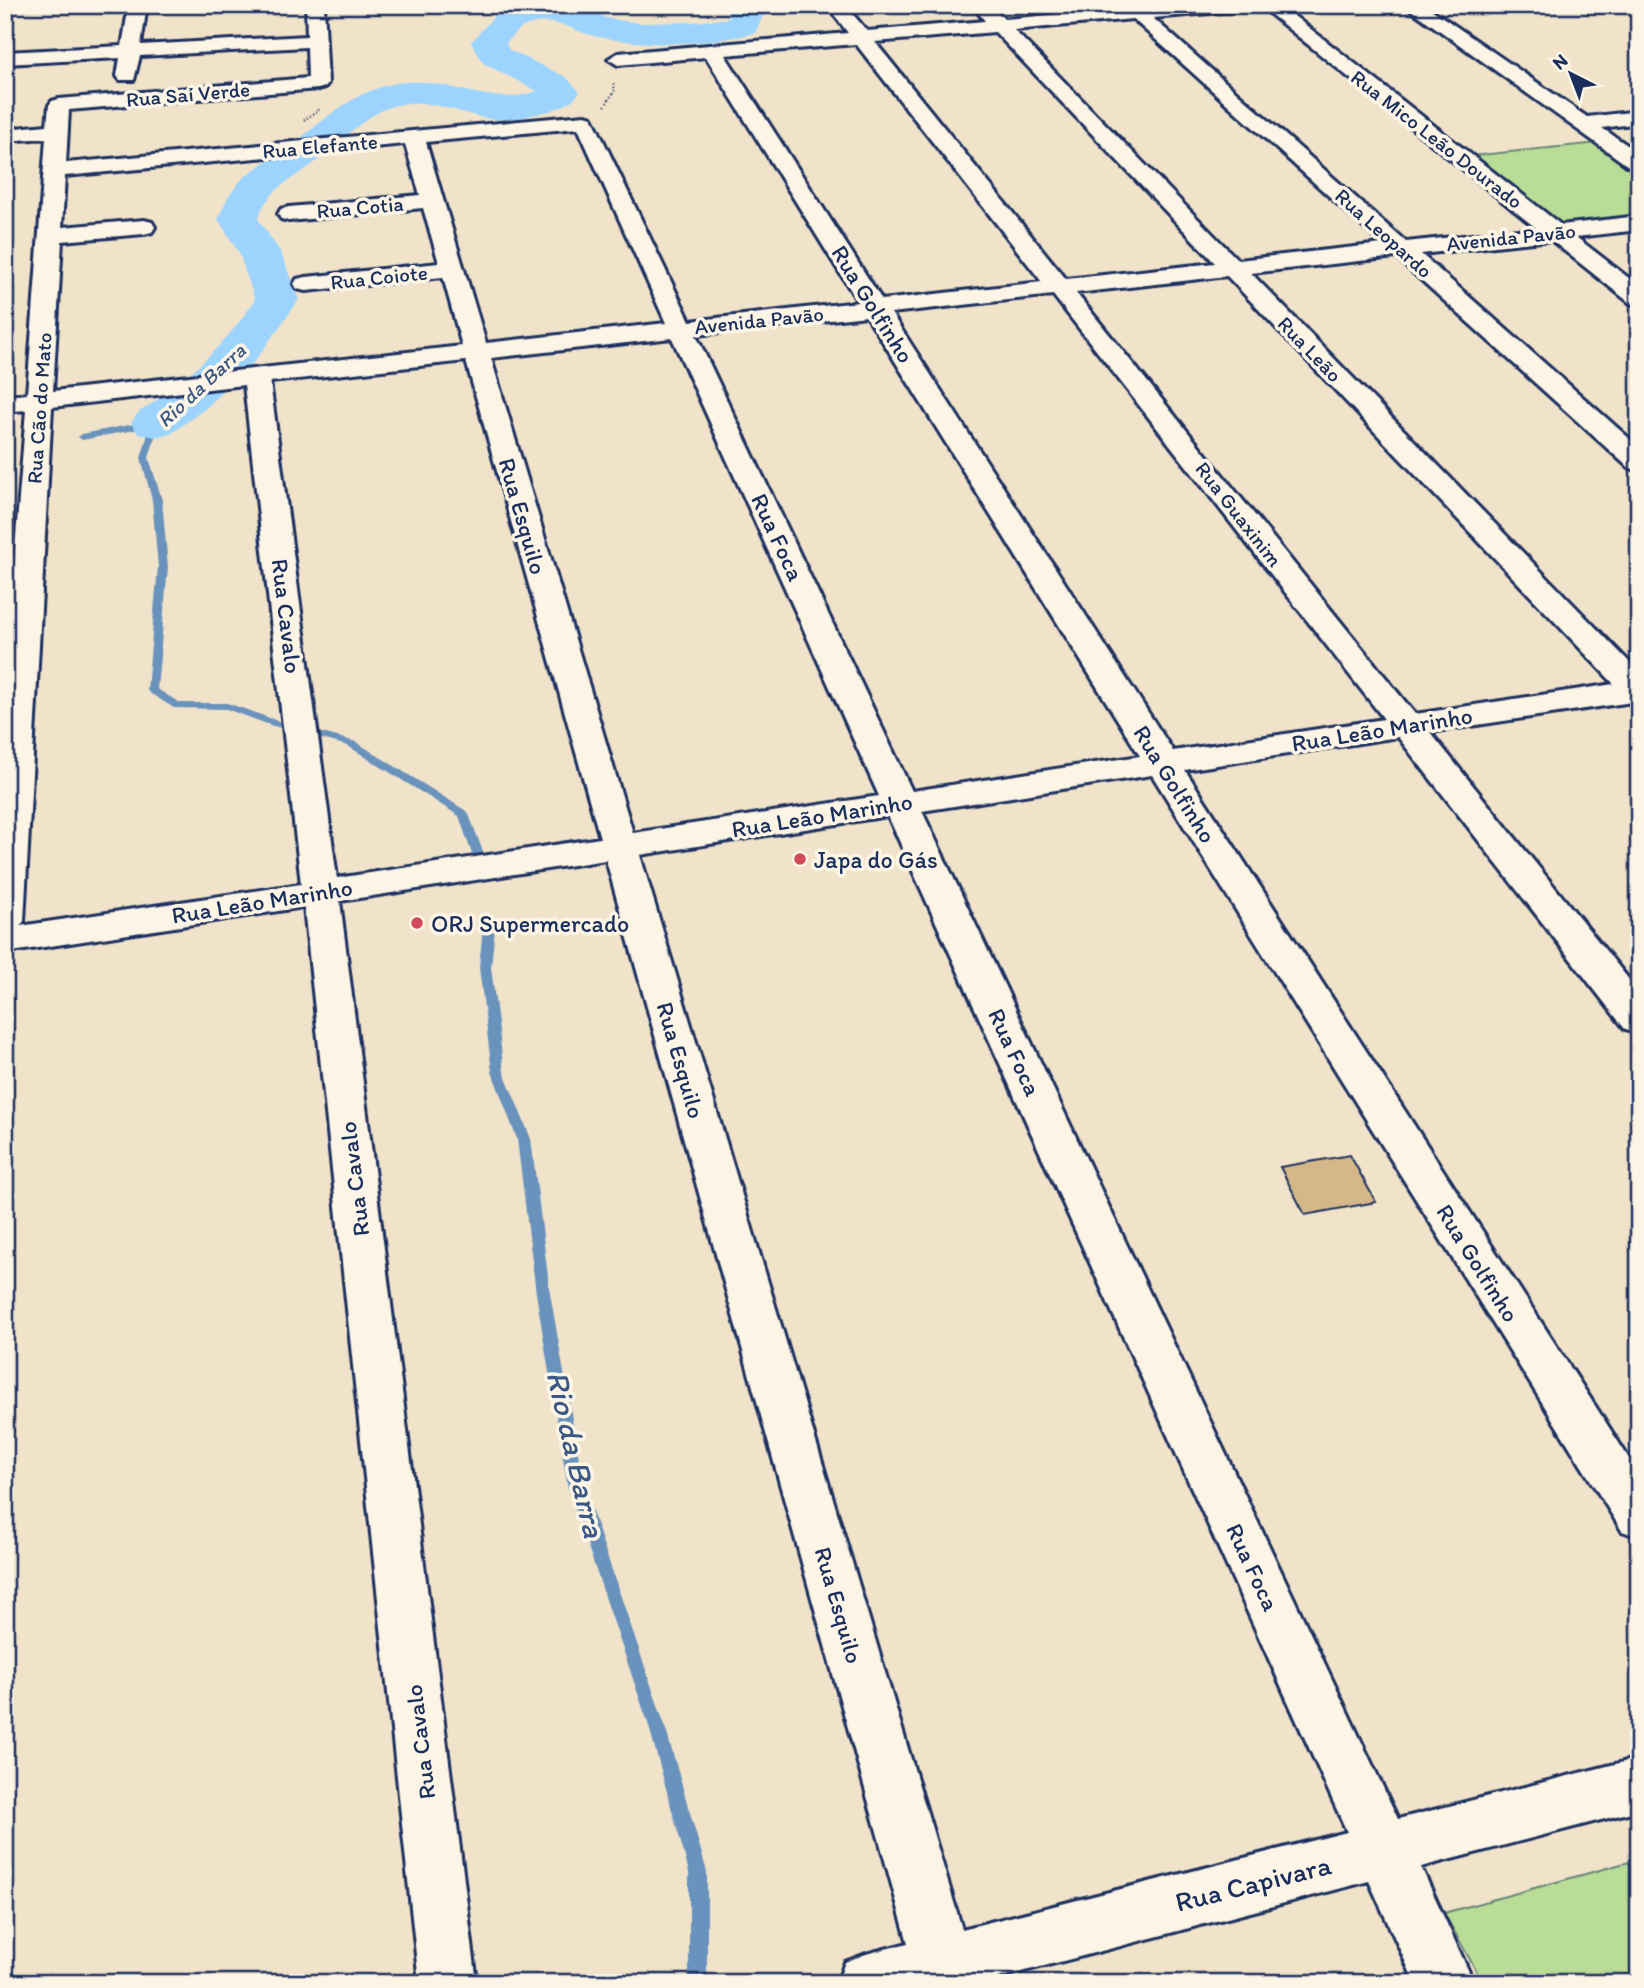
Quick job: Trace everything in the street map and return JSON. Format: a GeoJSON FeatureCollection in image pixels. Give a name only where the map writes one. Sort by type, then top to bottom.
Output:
{"type":"FeatureCollection","features":[{"type":"Feature","properties":{"kind":"street"},"geometry":{"type":"LineString","coordinates":[[123,99],[138,5]]}},
{"type":"Feature","properties":{"kind":"street"},"geometry":{"type":"LineString","coordinates":[[315,5],[318,83]]}},
{"type":"Feature","properties":{"kind":"street"},"geometry":{"type":"LineString","coordinates":[[618,59],[999,26],[1133,9],[1233,5]]}},
{"type":"Feature","properties":{"kind":"street","name":"Rua Mico Leão Dourado"},"geometry":{"type":"LineString","coordinates":[[1268,5],[1639,298]]}},
{"type":"Feature","properties":{"kind":"street"},"geometry":{"type":"LineString","coordinates":[[1413,5],[1639,163]]}},
{"type":"Feature","properties":{"kind":"street"},"geometry":{"type":"LineString","coordinates":[[1634,5],[1639,9]]}},
{"type":"Feature","properties":{"kind":"street","name":"Rua Leão"},"geometry":{"type":"LineString","coordinates":[[981,6],[1638,690]]}},
{"type":"Feature","properties":{"kind":"street","name":"Rua Guaxinim"},"geometry":{"type":"LineString","coordinates":[[838,8],[1639,1019]]}},
{"type":"Feature","properties":{"kind":"street","name":"Rua Leopardo"},"geometry":{"type":"LineString","coordinates":[[1133,9],[1639,461]]}},
{"type":"Feature","properties":{"kind":"street"},"geometry":{"type":"LineString","coordinates":[[5,58],[316,41]]}},
{"type":"Feature","properties":{"kind":"street","name":"Rua Golfinho"},"geometry":{"type":"LineString","coordinates":[[712,51],[1639,1517]]}},
{"type":"Feature","properties":{"kind":"street","name":"Rua Saí Verde"},"geometry":{"type":"LineString","coordinates":[[5,135],[123,99],[318,83]]}},
{"type":"Feature","properties":{"kind":"street"},"geometry":{"type":"LineString","coordinates":[[1590,129],[1639,117]]}},
{"type":"Feature","properties":{"kind":"street","name":"Rua Cão do Mato"},"geometry":{"type":"LineString","coordinates":[[5,921],[58,118]]}},
{"type":"Feature","properties":{"kind":"street","name":"Rua Elefante"},"geometry":{"type":"LineString","coordinates":[[54,171],[585,121]]}},
{"type":"Feature","properties":{"kind":"street","name":"Rua Foca"},"geometry":{"type":"LineString","coordinates":[[585,121],[1445,1983]]}},
{"type":"Feature","properties":{"kind":"street"},"geometry":{"type":"LineString","coordinates":[[1590,129],[1639,131]]}},
{"type":"Feature","properties":{"kind":"street","name":"Rua Esquilo"},"geometry":{"type":"LineString","coordinates":[[414,137],[946,1973]]}},
{"type":"Feature","properties":{"kind":"street","name":"Rua Cotia"},"geometry":{"type":"LineString","coordinates":[[289,214],[432,200]]}},
{"type":"Feature","properties":{"kind":"street","name":"Avenida Pavão"},"geometry":{"type":"LineString","coordinates":[[5,404],[1639,223]]}},
{"type":"Feature","properties":{"kind":"street"},"geometry":{"type":"LineString","coordinates":[[50,235],[144,227]]}},
{"type":"Feature","properties":{"kind":"street","name":"Rua Coiote"},"geometry":{"type":"LineString","coordinates":[[306,284],[452,269]]}},
{"type":"Feature","properties":{"kind":"street","name":"Rua Cavalo"},"geometry":{"type":"LineString","coordinates":[[256,376],[302,737],[448,1983]]}},
{"type":"Feature","properties":{"kind":"street","name":"Rua Leão Marinho"},"geometry":{"type":"LineString","coordinates":[[5,941],[1638,690]]}},
{"type":"Feature","properties":{"kind":"street","name":"Rua Capivara"},"geometry":{"type":"LineString","coordinates":[[866,1983],[946,1973],[1383,1850],[1639,1784]]}},
{"type":"Feature","properties":{"kind":"path"},"geometry":{"type":"LineString","coordinates":[[585,121],[601,111],[611,99],[615,90],[604,64],[618,59]]}},
{"type":"Feature","properties":{"kind":"path"},"geometry":{"type":"LineString","coordinates":[[265,151],[318,110],[336,91],[318,83]]}},
{"type":"Feature","properties":{"kind":"green space"},"geometry":{"type":"Polygon","coordinates":[[[1599,143],[1639,171],[1639,220],[1562,228],[1470,156],[1599,143]]]}},
{"type":"Feature","properties":{"kind":"green space"},"geometry":{"type":"Polygon","coordinates":[[[1629,1862],[1639,1878],[1639,1983],[1483,1983],[1444,1913],[1629,1862]]]}},
{"type":"Feature","properties":{"kind":"building"},"geometry":{"type":"Polygon","coordinates":[[[1350,1155],[1376,1202],[1305,1215],[1280,1167],[1350,1155]]]}},
{"type":"Feature","properties":{"kind":"waterway","name":"Rio da Barra"},"geometry":{"type":"LineString","coordinates":[[155,423],[223,368],[252,336],[277,300],[260,253],[238,219],[247,197],[261,182],[299,157],[359,109],[387,96],[412,92],[501,109],[533,104],[562,92],[495,56],[488,42],[510,19],[536,13],[568,13],[598,27],[638,33],[694,32],[743,26],[748,14],[739,5]]}},
{"type":"Feature","properties":{"kind":"waterway","name":"Rio da Barra"},"geometry":{"type":"LineString","coordinates":[[82,437],[155,423],[145,458],[157,500],[163,567],[152,690],[178,706],[227,706],[274,723],[352,744],[464,814],[479,857]]}},
{"type":"Feature","properties":{"kind":"waterway","name":"Rio da Barra"},"geometry":{"type":"LineString","coordinates":[[490,918],[485,967],[498,1072],[524,1139],[543,1293],[576,1488],[656,1723],[698,1872],[698,1983]]}},
{"type":"Feature","properties":{"kind":"place","name":"Japa do Gás"},"geometry":{"type":"Point","coordinates":[800,859]}},
{"type":"Feature","properties":{"kind":"place","name":"ORJ Supermercado"},"geometry":{"type":"Point","coordinates":[417,923]}}]}
